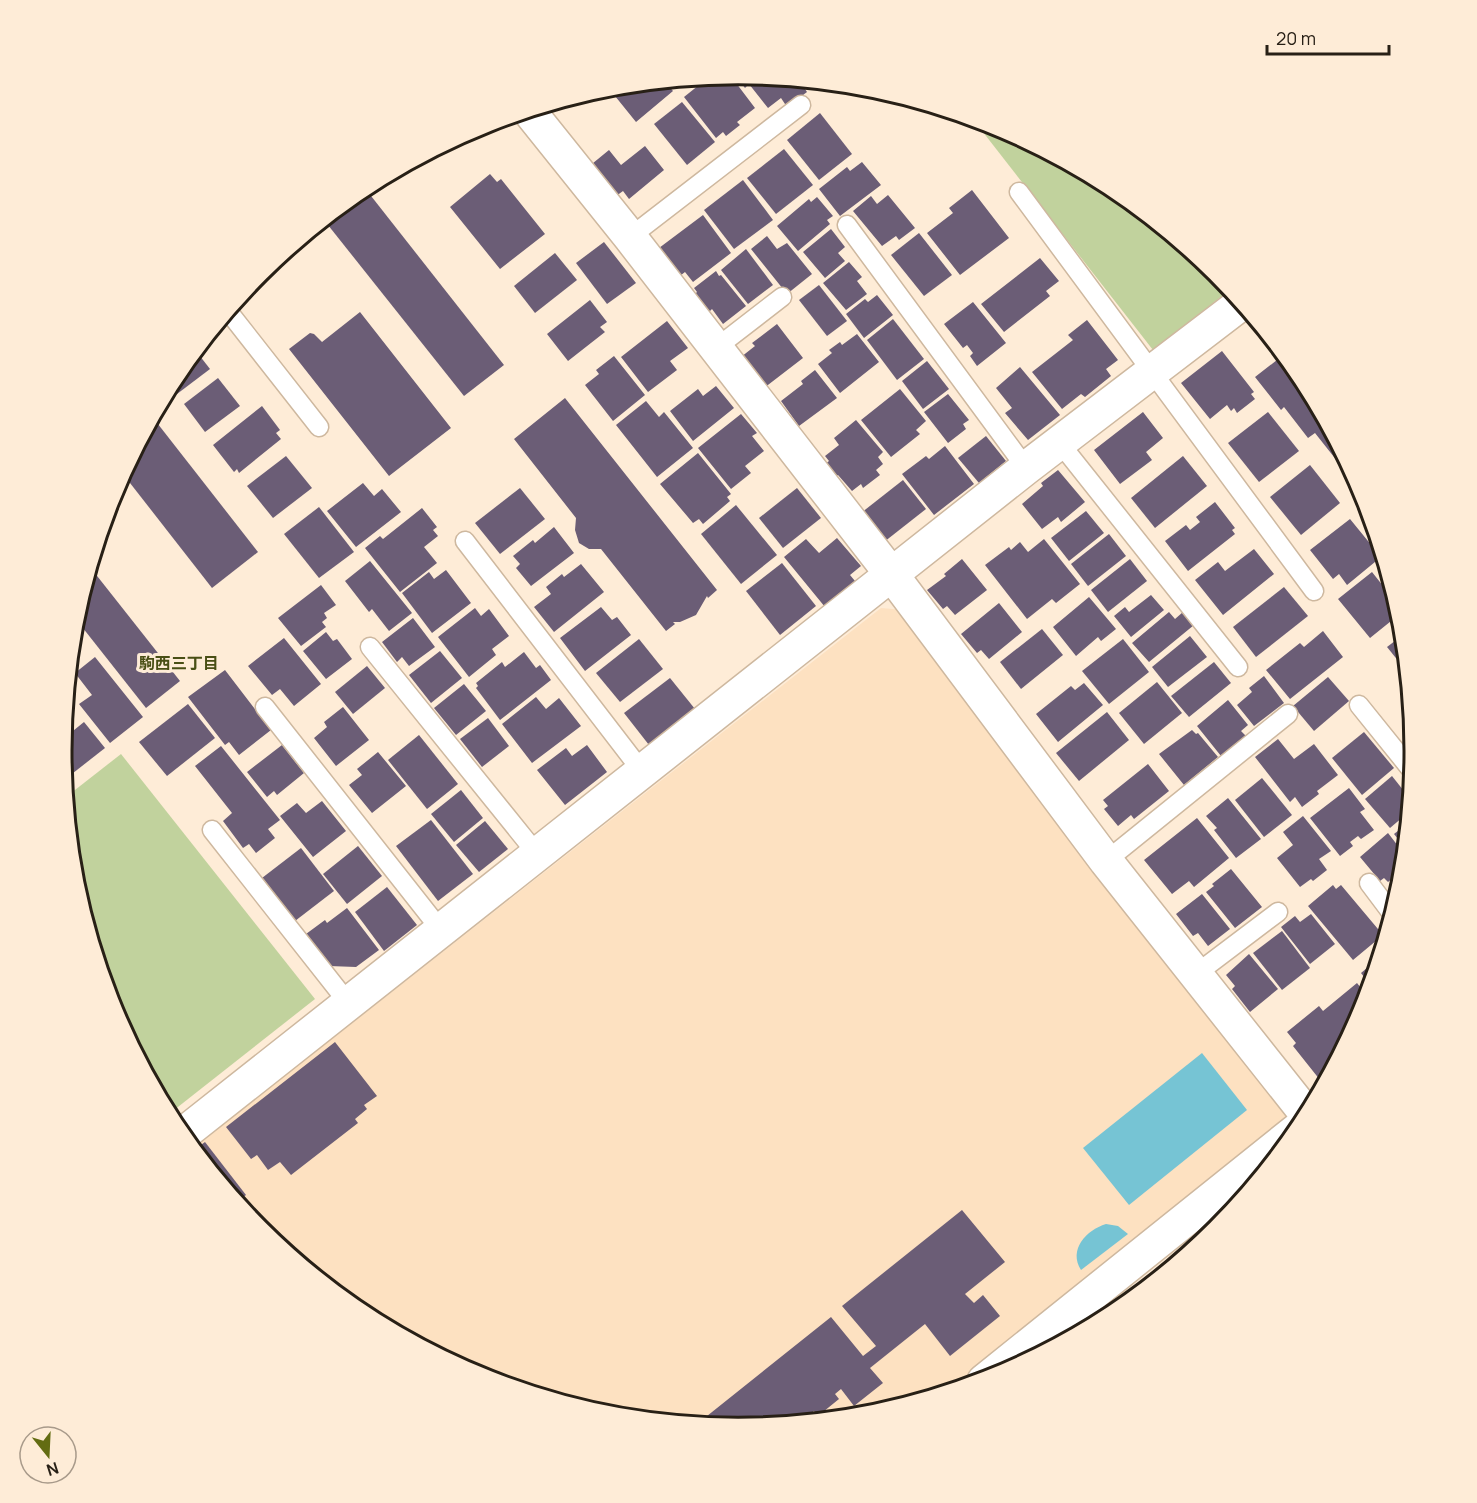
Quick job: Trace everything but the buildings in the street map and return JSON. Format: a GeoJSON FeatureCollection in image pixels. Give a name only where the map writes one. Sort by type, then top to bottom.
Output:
{"type":"FeatureCollection","features":[{"type":"Feature","properties":{"kind":"street"},"geometry":{"type":"LineString","coordinates":[[534,117],[630,237],[892,575],[1107,861],[1302,1108]]}},
{"type":"Feature","properties":{"kind":"street"},"geometry":{"type":"LineString","coordinates":[[189,1129],[641,770],[1059,442],[1236,308]]}},
{"type":"Feature","properties":{"kind":"street"},"geometry":{"type":"LineString","coordinates":[[1012,1359],[1272,1150]]}},
{"type":"Feature","properties":{"kind":"lane"},"geometry":{"type":"LineString","coordinates":[[630,237],[801,105]]}},
{"type":"Feature","properties":{"kind":"lane"},"geometry":{"type":"LineString","coordinates":[[1019,192],[1314,591]]}},
{"type":"Feature","properties":{"kind":"lane"},"geometry":{"type":"LineString","coordinates":[[847,225],[1026,468]]}},
{"type":"Feature","properties":{"kind":"lane"},"geometry":{"type":"LineString","coordinates":[[716,348],[782,297]]}},
{"type":"Feature","properties":{"kind":"lane"},"geometry":{"type":"LineString","coordinates":[[233,317],[319,427]]}},
{"type":"Feature","properties":{"kind":"lane"},"geometry":{"type":"LineString","coordinates":[[1059,442],[1238,667]]}},
{"type":"Feature","properties":{"kind":"lane"},"geometry":{"type":"LineString","coordinates":[[465,541],[641,770]]}},
{"type":"Feature","properties":{"kind":"lane"},"geometry":{"type":"LineString","coordinates":[[370,647],[537,854]]}},
{"type":"Feature","properties":{"kind":"lane"},"geometry":{"type":"LineString","coordinates":[[1359,705],[1405,762]]}},
{"type":"Feature","properties":{"kind":"lane"},"geometry":{"type":"LineString","coordinates":[[265,707],[440,929]]}},
{"type":"Feature","properties":{"kind":"lane"},"geometry":{"type":"LineString","coordinates":[[1107,861],[1288,714]]}},
{"type":"Feature","properties":{"kind":"lane"},"geometry":{"type":"LineString","coordinates":[[212,830],[349,1004]]}},
{"type":"Feature","properties":{"kind":"lane"},"geometry":{"type":"LineString","coordinates":[[1369,883],[1386,906]]}},
{"type":"Feature","properties":{"kind":"lane"},"geometry":{"type":"LineString","coordinates":[[1196,974],[1278,912]]}},
{"type":"Feature","properties":{"kind":"shaded area"},"geometry":{"type":"Polygon","coordinates":[[[881,608],[904,610],[1292,1110],[1289,1124],[979,1373],[953,1383],[869,1405],[782,1417],[695,1417],[608,1405],[524,1383],[444,1349],[368,1306],[299,1253],[237,1191],[200,1143],[881,608]]]}},
{"type":"Feature","properties":{"kind":"green space"},"geometry":{"type":"Polygon","coordinates":[[[983,132],[1072,174],[1109,197],[1178,250],[1224,295],[1153,350],[983,132]]]}},
{"type":"Feature","properties":{"kind":"green space"},"geometry":{"type":"Polygon","coordinates":[[[121,754],[315,999],[176,1109],[141,1046],[107,966],[85,882],[73,792],[121,754]]]}},
{"type":"Feature","properties":{"kind":"water"},"geometry":{"type":"Polygon","coordinates":[[[1202,1053],[1247,1110],[1129,1205],[1083,1148],[1202,1053]]]}},
{"type":"Feature","properties":{"kind":"water"},"geometry":{"type":"Polygon","coordinates":[[[1106,1224],[1118,1226],[1128,1234],[1081,1270],[1077,1255],[1081,1242],[1092,1231],[1106,1224]]]}},
{"type":"Feature","properties":{"kind":"district","name":"駒西三丁目"},"geometry":{"type":"Point","coordinates":[179,663]}}]}
